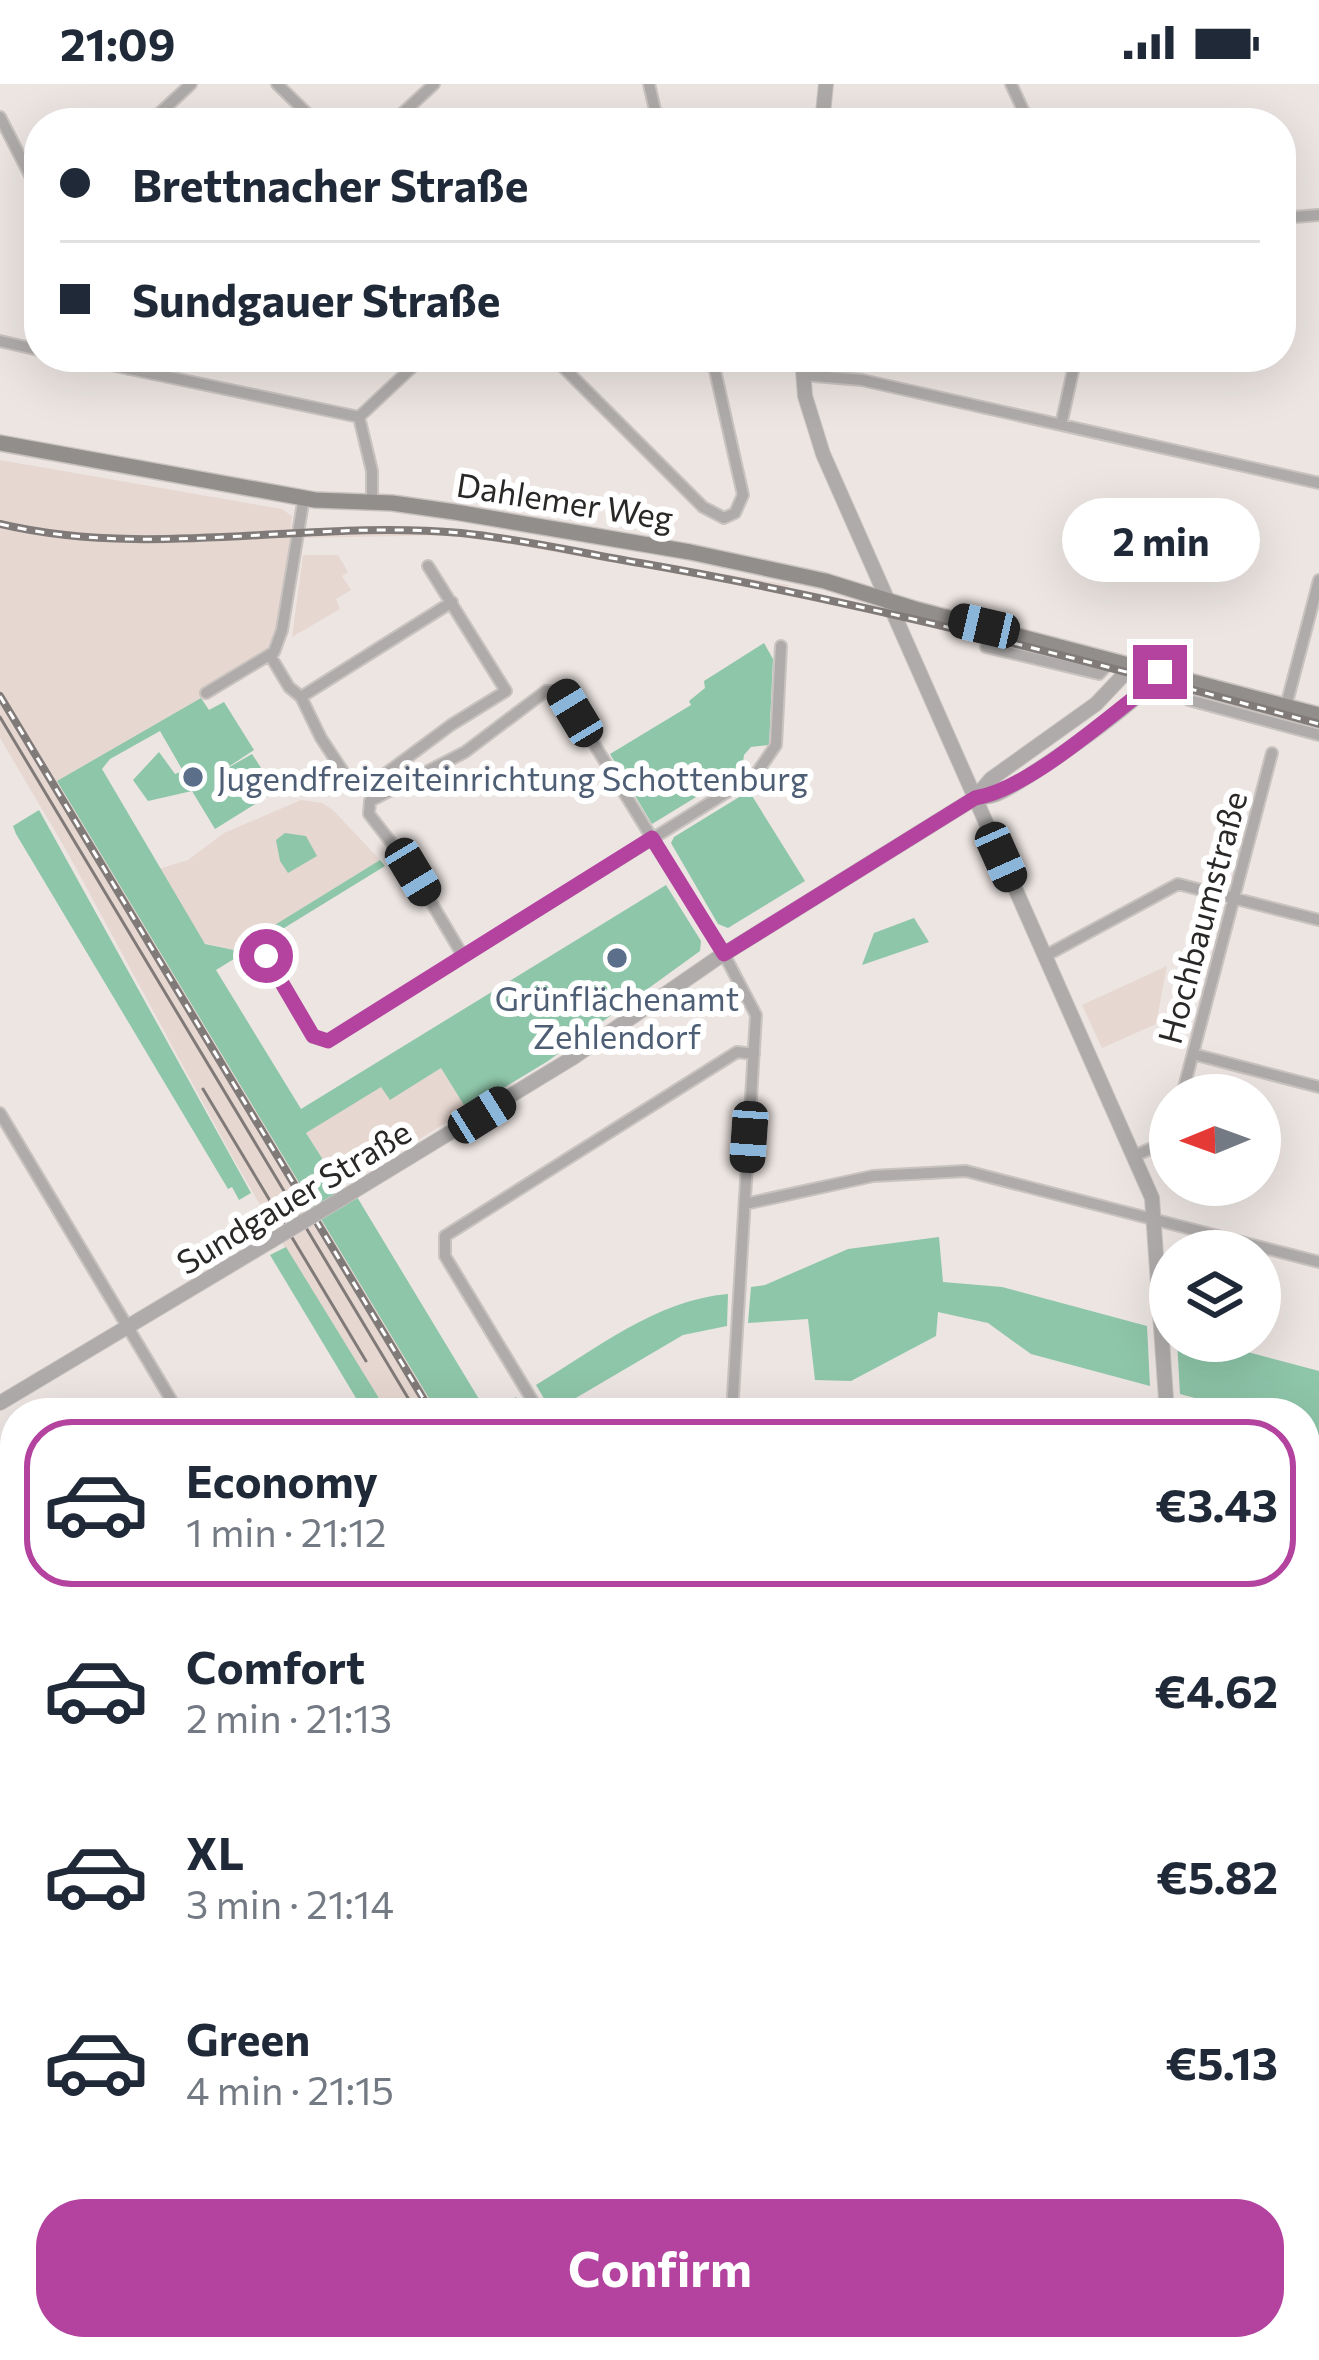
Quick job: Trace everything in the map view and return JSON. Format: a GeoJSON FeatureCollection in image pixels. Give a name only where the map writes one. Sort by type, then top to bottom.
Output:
{"type":"FeatureCollection","features":[{"type":"Feature","properties":{"kind":"main road","name":"Dahlemer Weg"},"geometry":{"type":"LineString","coordinates":[[0,443],[304,497],[455,512],[755,564],[1319,715]]}},
{"type":"Feature","properties":{"kind":"street"},"geometry":{"type":"LineString","coordinates":[[165,108],[191,84]]}},
{"type":"Feature","properties":{"kind":"street"},"geometry":{"type":"LineString","coordinates":[[278,84],[302,108]]}},
{"type":"Feature","properties":{"kind":"street"},"geometry":{"type":"LineString","coordinates":[[408,108],[434,84]]}},
{"type":"Feature","properties":{"kind":"street"},"geometry":{"type":"LineString","coordinates":[[0,117],[24,164]]}},
{"type":"Feature","properties":{"kind":"street"},"geometry":{"type":"LineString","coordinates":[[165,372],[359,417]]}},
{"type":"Feature","properties":{"kind":"street"},"geometry":{"type":"LineString","coordinates":[[359,417],[407,372]]}},
{"type":"Feature","properties":{"kind":"street"},"geometry":{"type":"LineString","coordinates":[[568,372],[703,507],[724,518],[735,513],[743,495],[715,372]]}},
{"type":"Feature","properties":{"kind":"street"},"geometry":{"type":"LineString","coordinates":[[1061,425],[1073,372]]}},
{"type":"Feature","properties":{"kind":"street"},"geometry":{"type":"LineString","coordinates":[[1166,1398],[1152,1198],[823,454],[802,375],[862,380],[1319,483]]}},
{"type":"Feature","properties":{"kind":"street"},"geometry":{"type":"LineString","coordinates":[[359,417],[372,471],[372,502]]}},
{"type":"Feature","properties":{"kind":"street"},"geometry":{"type":"LineString","coordinates":[[206,693],[271,657],[282,630],[304,497]]}},
{"type":"Feature","properties":{"kind":"street"},"geometry":{"type":"LineString","coordinates":[[271,657],[301,697],[352,785],[369,786],[506,691],[428,566]]}},
{"type":"Feature","properties":{"kind":"street"},"geometry":{"type":"LineString","coordinates":[[1286,706],[1319,580]]}},
{"type":"Feature","properties":{"kind":"street"},"geometry":{"type":"LineString","coordinates":[[301,697],[452,602]]}},
{"type":"Feature","properties":{"kind":"street"},"geometry":{"type":"LineString","coordinates":[[266,956],[313,1036],[328,1041],[756,774],[776,745],[781,646]]}},
{"type":"Feature","properties":{"kind":"street","name":"Dahlemer Weg"},"geometry":{"type":"LineString","coordinates":[[986,647],[1099,674],[1112,660]]}},
{"type":"Feature","properties":{"kind":"street","name":"Sundgauer Straße"},"geometry":{"type":"LineString","coordinates":[[8,1398],[574,1057],[724,954],[975,798],[991,779],[1074,722],[1133,665]]}},
{"type":"Feature","properties":{"kind":"street","name":"Sundgauer Straße"},"geometry":{"type":"LineString","coordinates":[[975,798],[995,795],[1054,757],[1147,688],[1160,672]]}},
{"type":"Feature","properties":{"kind":"street"},"geometry":{"type":"LineString","coordinates":[[464,956],[404,859],[369,814],[370,801],[465,752],[546,691],[562,692],[724,954],[756,1015],[733,1398]]}},
{"type":"Feature","properties":{"kind":"street"},"geometry":{"type":"LineString","coordinates":[[1237,712],[1242,694]]}},
{"type":"Feature","properties":{"kind":"street","name":"Dahlemer Weg"},"geometry":{"type":"LineString","coordinates":[[1190,700],[1316,734],[1319,715]]}},
{"type":"Feature","properties":{"kind":"street","name":"Hochbaumstraße"},"geometry":{"type":"LineString","coordinates":[[1188,1074],[1272,753]]}},
{"type":"Feature","properties":{"kind":"street"},"geometry":{"type":"LineString","coordinates":[[1045,956],[1170,886],[1185,885],[1319,920]]}},
{"type":"Feature","properties":{"kind":"street"},"geometry":{"type":"LineString","coordinates":[[531,1398],[445,1256],[445,1236],[737,1052],[754,1054]]}},
{"type":"Feature","properties":{"kind":"street"},"geometry":{"type":"LineString","coordinates":[[1193,1054],[1319,1087]]}},
{"type":"Feature","properties":{"kind":"street"},"geometry":{"type":"LineString","coordinates":[[0,1113],[169,1398]]}},
{"type":"Feature","properties":{"kind":"street"},"geometry":{"type":"LineString","coordinates":[[1134,1156],[1149,1149]]}},
{"type":"Feature","properties":{"kind":"street"},"geometry":{"type":"LineString","coordinates":[[745,1204],[873,1176],[966,1171],[1319,1262]]}},
{"type":"Feature","properties":{"kind":"shaded area"},"geometry":{"type":"Polygon","coordinates":[[[0,460],[282,509],[292,516],[290,534],[461,530],[789,585],[785,593],[459,535],[296,538],[279,643],[201,698],[57,781],[429,1398],[378,1398],[229,1151],[0,738],[0,460]]]}},
{"type":"Feature","properties":{"kind":"shaded area"},"geometry":{"type":"Polygon","coordinates":[[[303,555],[338,555],[351,590],[336,599],[340,609],[292,637],[303,555]]]}},
{"type":"Feature","properties":{"kind":"shaded area"},"geometry":{"type":"Polygon","coordinates":[[[301,800],[333,810],[380,860],[234,950],[204,943],[159,869],[188,860],[224,833],[301,800]]]}},
{"type":"Feature","properties":{"kind":"shaded area"},"geometry":{"type":"Polygon","coordinates":[[[1167,966],[1156,1024],[1102,1048],[1082,1005],[1167,966]]]}},
{"type":"Feature","properties":{"kind":"shaded area"},"geometry":{"type":"Polygon","coordinates":[[[441,1068],[467,1110],[416,1141],[408,1131],[334,1178],[306,1133],[381,1086],[390,1100],[441,1068]]]}},
{"type":"Feature","properties":{"kind":"green space"},"geometry":{"type":"Polygon","coordinates":[[[764,643],[773,659],[769,745],[751,747],[742,769],[652,824],[610,754],[691,705],[689,701],[705,688],[704,681],[764,643]]]}},
{"type":"Feature","properties":{"kind":"green space"},"geometry":{"type":"Polygon","coordinates":[[[201,698],[209,710],[224,702],[254,750],[219,773],[252,754],[276,791],[215,829],[192,791],[148,801],[133,780],[159,752],[175,774],[183,771],[160,731],[110,759],[102,769],[205,944],[234,950],[380,860],[385,866],[216,970],[301,1109],[666,885],[701,941],[700,951],[548,1061],[467,1110],[441,1068],[390,1100],[381,1087],[306,1133],[339,1185],[357,1197],[478,1398],[429,1398],[57,781],[201,698]]]}},
{"type":"Feature","properties":{"kind":"green space"},"geometry":{"type":"Polygon","coordinates":[[[749,791],[805,881],[728,928],[718,924],[671,843],[749,791]]]}},
{"type":"Feature","properties":{"kind":"green space"},"geometry":{"type":"Polygon","coordinates":[[[39,810],[251,1193],[239,1200],[232,1187],[228,1189],[16,834],[13,826],[39,810]]]}},
{"type":"Feature","properties":{"kind":"green space"},"geometry":{"type":"Polygon","coordinates":[[[285,833],[306,836],[317,856],[288,873],[276,840],[285,833]]]}},
{"type":"Feature","properties":{"kind":"green space"},"geometry":{"type":"Polygon","coordinates":[[[914,918],[929,942],[862,965],[874,933],[914,918]]]}},
{"type":"Feature","properties":{"kind":"green space"},"geometry":{"type":"Polygon","coordinates":[[[939,1237],[943,1282],[1002,1287],[1147,1326],[1150,1386],[1031,1354],[988,1323],[938,1312],[936,1336],[851,1381],[815,1380],[808,1319],[748,1323],[751,1287],[848,1249],[939,1237]]]}},
{"type":"Feature","properties":{"kind":"green space"},"geometry":{"type":"Polygon","coordinates":[[[286,1247],[379,1398],[356,1398],[270,1255],[286,1247]]]}},
{"type":"Feature","properties":{"kind":"green space"},"geometry":{"type":"Polygon","coordinates":[[[728,1294],[727,1326],[683,1335],[576,1398],[544,1398],[536,1385],[651,1316],[728,1294]]]}},
{"type":"Feature","properties":{"kind":"green space"},"geometry":{"type":"Polygon","coordinates":[[[1281,1361],[1319,1371],[1319,1398],[1180,1394],[1178,1362],[1281,1361]]]}},
{"type":"Feature","properties":{"kind":"tram line"},"geometry":{"type":"LineString","coordinates":[[0,717],[408,1398]]}},
{"type":"Feature","properties":{"kind":"tram line"},"geometry":{"type":"LineString","coordinates":[[203,1089],[366,1361]]}},
{"type":"Feature","properties":{"kind":"railway"},"geometry":{"type":"LineString","coordinates":[[0,524],[115,539],[403,530],[506,539],[897,615],[1319,724]]}},
{"type":"Feature","properties":{"kind":"railway"},"geometry":{"type":"LineString","coordinates":[[0,696],[423,1398]]}},
{"type":"Feature","properties":{"kind":"place","name":"Jugendfreizeiteinrichtung Schottenburg"},"geometry":{"type":"Point","coordinates":[193,777]}},
{"type":"Feature","properties":{"kind":"place","name":"Grünflächenamt Zehlendorf"},"geometry":{"type":"Point","coordinates":[617,958]}},
{"type":"Feature","properties":{"kind":"route"},"geometry":{"type":"LineString","coordinates":[[266,956],[313,1036],[328,1041],[652,838],[724,954],[975,798],[995,795],[1027,775],[1147,688],[1160,672]]}}]}
